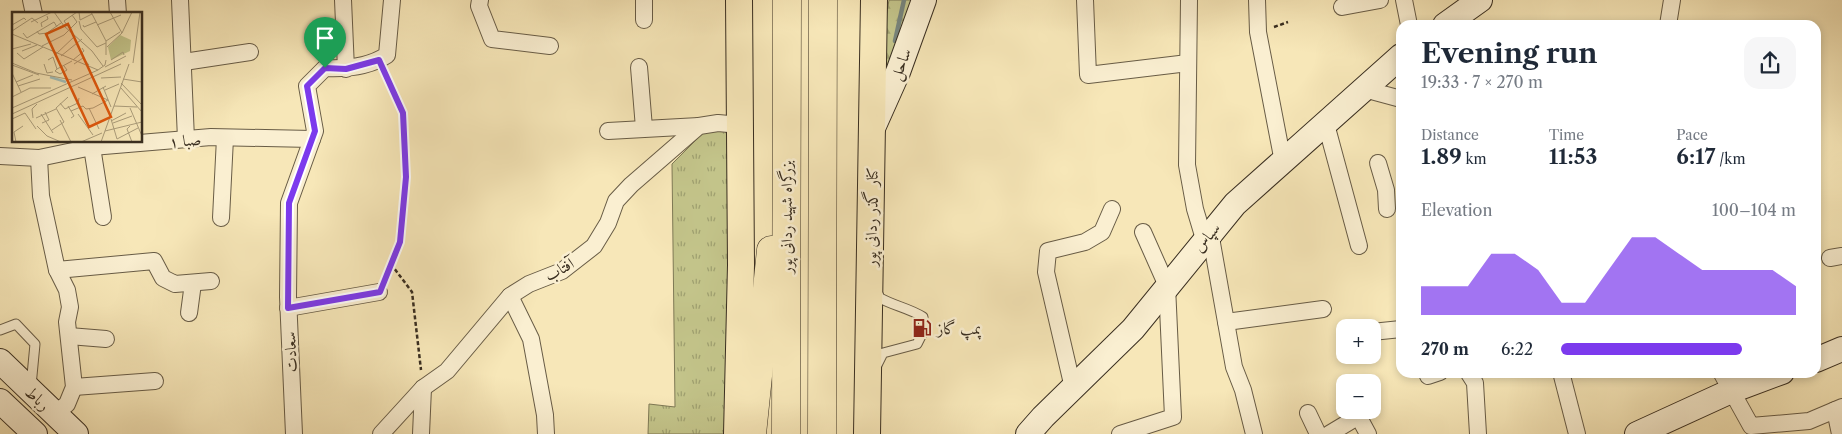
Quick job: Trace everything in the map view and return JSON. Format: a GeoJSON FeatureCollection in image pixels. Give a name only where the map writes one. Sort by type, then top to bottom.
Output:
{"type":"FeatureCollection","features":[{"type":"Feature","properties":{"kind":"highway","name":"بزرگراه شهید ردانی پور"},"geometry":{"type":"LineString","coordinates":[[786,434],[787,0]]}},
{"type":"Feature","properties":{"kind":"highway"},"geometry":{"type":"LineString","coordinates":[[822,434],[823,0]]}},
{"type":"Feature","properties":{"kind":"highway"},"geometry":{"type":"LineString","coordinates":[[752,434],[786,97]]}},
{"type":"Feature","properties":{"kind":"highway"},"geometry":{"type":"LineString","coordinates":[[822,102],[842,434]]}},
{"type":"Feature","properties":{"kind":"main road"},"geometry":{"type":"LineString","coordinates":[[737,434],[741,265],[740,0]]}},
{"type":"Feature","properties":{"kind":"main road","name":"کنار گذر ردانی پور"},"geometry":{"type":"LineString","coordinates":[[867,434],[874,128],[874,0]]}},
{"type":"Feature","properties":{"kind":"street"},"geometry":{"type":"LineString","coordinates":[[180,0],[186,140]]}},
{"type":"Feature","properties":{"kind":"street"},"geometry":{"type":"LineString","coordinates":[[343,0],[346,69]]}},
{"type":"Feature","properties":{"kind":"street"},"geometry":{"type":"LineString","coordinates":[[379,60],[387,55],[392,0]]}},
{"type":"Feature","properties":{"kind":"street"},"geometry":{"type":"LineString","coordinates":[[480,0],[479,6],[492,39],[550,46]]}},
{"type":"Feature","properties":{"kind":"street"},"geometry":{"type":"LineString","coordinates":[[644,0],[644,20]]}},
{"type":"Feature","properties":{"kind":"street","name":"ساحل"},"geometry":{"type":"LineString","coordinates":[[874,128],[898,72],[924,0]]}},
{"type":"Feature","properties":{"kind":"street"},"geometry":{"type":"LineString","coordinates":[[1085,0],[1088,75],[1188,63]]}},
{"type":"Feature","properties":{"kind":"street"},"geometry":{"type":"LineString","coordinates":[[1189,0],[1187,165],[1195,209],[1207,236],[1234,367],[1243,390],[1254,434]]}},
{"type":"Feature","properties":{"kind":"street"},"geometry":{"type":"LineString","coordinates":[[1258,0],[1258,32],[1283,162]]}},
{"type":"Feature","properties":{"kind":"street"},"geometry":{"type":"LineString","coordinates":[[1342,7],[1380,0]]}},
{"type":"Feature","properties":{"kind":"street"},"geometry":{"type":"LineString","coordinates":[[1404,0],[1408,20]]}},
{"type":"Feature","properties":{"kind":"street"},"geometry":{"type":"LineString","coordinates":[[1452,20],[1480,0]]}},
{"type":"Feature","properties":{"kind":"street"},"geometry":{"type":"LineString","coordinates":[[1665,20],[1672,0]]}},
{"type":"Feature","properties":{"kind":"street"},"geometry":{"type":"LineString","coordinates":[[184,62],[250,52]]}},
{"type":"Feature","properties":{"kind":"street","name":"سعادت"},"geometry":{"type":"LineString","coordinates":[[294,434],[288,308],[289,203],[315,131],[307,86],[325,68],[346,69],[379,60]]}},
{"type":"Feature","properties":{"kind":"street","name":"سپاس"},"geometry":{"type":"LineString","coordinates":[[1028,434],[1134,329],[1207,236],[1235,204],[1396,60]]}},
{"type":"Feature","properties":{"kind":"street"},"geometry":{"type":"LineString","coordinates":[[639,66],[644,128]]}},
{"type":"Feature","properties":{"kind":"street"},"geometry":{"type":"LineString","coordinates":[[1364,89],[1396,98]]}},
{"type":"Feature","properties":{"kind":"street"},"geometry":{"type":"LineString","coordinates":[[608,131],[699,126],[718,122],[740,125]]}},
{"type":"Feature","properties":{"kind":"street"},"geometry":{"type":"LineString","coordinates":[[1326,124],[1359,246]]}},
{"type":"Feature","properties":{"kind":"street","name":"آفتاب"},"geometry":{"type":"LineString","coordinates":[[381,434],[423,388],[447,371],[510,296],[529,284],[562,271],[594,246],[608,223],[616,201],[631,185],[699,126]]}},
{"type":"Feature","properties":{"kind":"street"},"geometry":{"type":"LineString","coordinates":[[221,218],[225,138]]}},
{"type":"Feature","properties":{"kind":"street","name":"صبا ۱"},"geometry":{"type":"LineString","coordinates":[[0,156],[39,158],[73,146],[92,147],[225,138],[312,139]]}},
{"type":"Feature","properties":{"kind":"street"},"geometry":{"type":"LineString","coordinates":[[92,147],[102,217]]}},
{"type":"Feature","properties":{"kind":"street"},"geometry":{"type":"LineString","coordinates":[[39,158],[41,196],[58,270],[67,290],[70,307],[67,322],[74,387],[67,404],[55,414]]}},
{"type":"Feature","properties":{"kind":"street"},"geometry":{"type":"LineString","coordinates":[[1378,163],[1394,187],[1388,209]]}},
{"type":"Feature","properties":{"kind":"street"},"geometry":{"type":"LineString","coordinates":[[1073,388],[1046,272],[1048,250],[1085,242],[1102,232],[1112,210]]}},
{"type":"Feature","properties":{"kind":"street"},"geometry":{"type":"LineString","coordinates":[[1120,434],[1173,417],[1167,286],[1143,232]]}},
{"type":"Feature","properties":{"kind":"street"},"geometry":{"type":"LineString","coordinates":[[58,270],[154,261],[163,278],[175,284],[211,281]]}},
{"type":"Feature","properties":{"kind":"street"},"geometry":{"type":"LineString","coordinates":[[190,313],[193,283]]}},
{"type":"Feature","properties":{"kind":"street"},"geometry":{"type":"LineString","coordinates":[[288,308],[380,292]]}},
{"type":"Feature","properties":{"kind":"street"},"geometry":{"type":"LineString","coordinates":[[510,296],[531,340],[545,415],[546,434]]}},
{"type":"Feature","properties":{"kind":"street"},"geometry":{"type":"LineString","coordinates":[[1226,322],[1322,310]]}},
{"type":"Feature","properties":{"kind":"street"},"geometry":{"type":"LineString","coordinates":[[1381,331],[1396,330]]}},
{"type":"Feature","properties":{"kind":"street"},"geometry":{"type":"LineString","coordinates":[[69,336],[106,339]]}},
{"type":"Feature","properties":{"kind":"street"},"geometry":{"type":"LineString","coordinates":[[1821,358],[1842,349]]}},
{"type":"Feature","properties":{"kind":"street","name":"رباط"},"geometry":{"type":"LineString","coordinates":[[0,361],[76,434]]}},
{"type":"Feature","properties":{"kind":"street"},"geometry":{"type":"LineString","coordinates":[[1472,378],[1475,383],[1478,434]]}},
{"type":"Feature","properties":{"kind":"street"},"geometry":{"type":"LineString","coordinates":[[1563,378],[1577,434]]}},
{"type":"Feature","properties":{"kind":"street"},"geometry":{"type":"LineString","coordinates":[[1637,434],[1726,382],[1748,378]]}},
{"type":"Feature","properties":{"kind":"street"},"geometry":{"type":"LineString","coordinates":[[74,387],[155,381]]}},
{"type":"Feature","properties":{"kind":"street"},"geometry":{"type":"LineString","coordinates":[[1726,382],[1751,430],[1809,421],[1838,409],[1840,434]]}},
{"type":"Feature","properties":{"kind":"street"},"geometry":{"type":"LineString","coordinates":[[421,434],[423,388]]}},
{"type":"Feature","properties":{"kind":"street","name":"رباط"},"geometry":{"type":"LineString","coordinates":[[0,401],[24,428]]}},
{"type":"Feature","properties":{"kind":"street"},"geometry":{"type":"LineString","coordinates":[[1308,413],[1318,434]]}},
{"type":"Feature","properties":{"kind":"street"},"geometry":{"type":"LineString","coordinates":[[1329,434],[1349,419]]}},
{"type":"Feature","properties":{"kind":"street"},"geometry":{"type":"LineString","coordinates":[[1360,419],[1368,434]]}},
{"type":"Feature","properties":{"kind":"lane"},"geometry":{"type":"LineString","coordinates":[[868,399],[875,369],[884,353],[917,344],[924,330],[923,317],[911,310],[892,306],[880,298],[870,270]]}},
{"type":"Feature","properties":{"kind":"lane"},"geometry":{"type":"LineString","coordinates":[[0,330],[16,324],[35,344],[31,391]]}},
{"type":"Feature","properties":{"kind":"path"},"geometry":{"type":"LineString","coordinates":[[379,60],[403,113],[405,187],[400,242],[380,292]]}},
{"type":"Feature","properties":{"kind":"path"},"geometry":{"type":"LineString","coordinates":[[391,264],[412,292],[423,388]]}},
{"type":"Feature","properties":{"kind":"green space"},"geometry":{"type":"Polygon","coordinates":[[[889,0],[919,0],[891,73],[884,68],[884,29],[889,0]]]}},
{"type":"Feature","properties":{"kind":"green space"},"geometry":{"type":"Polygon","coordinates":[[[722,129],[731,138],[728,434],[648,434],[649,404],[675,407],[672,164],[704,132],[722,129]]]}},
{"type":"Feature","properties":{"kind":"waterway"},"geometry":{"type":"LineString","coordinates":[[895,41],[904,0]]}},
{"type":"Feature","properties":{"kind":"place","name":"پمپ گاز"},"geometry":{"type":"Point","coordinates":[922,328]}},
{"type":"Feature","properties":{"kind":"route"},"geometry":{"type":"LineString","coordinates":[[379,60],[403,113],[406,177],[400,242],[380,292],[288,308],[289,203],[315,131],[307,86],[325,68],[346,69],[379,60]]}}]}
